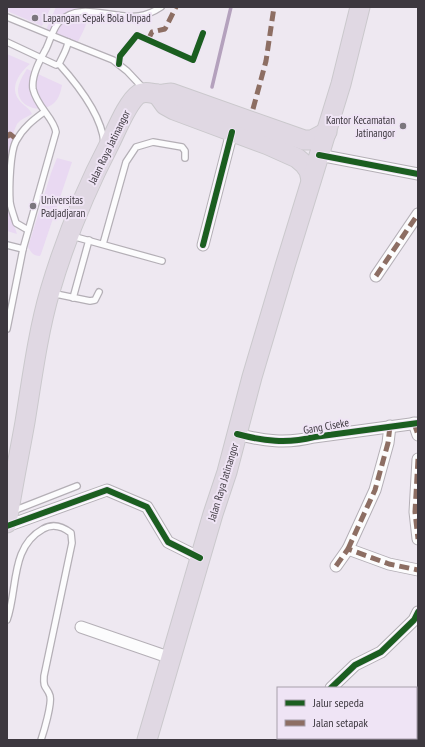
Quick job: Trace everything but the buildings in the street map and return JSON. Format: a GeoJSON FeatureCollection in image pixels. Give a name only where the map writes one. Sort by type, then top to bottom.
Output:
{"type":"FeatureCollection","features":[{"type":"Feature","properties":{"kind":"highway","name":"Jalan Raya Jatinangor"},"geometry":{"type":"LineString","coordinates":[[147,740],[259,354],[341,84],[360,7]]}},
{"type":"Feature","properties":{"kind":"highway"},"geometry":{"type":"LineString","coordinates":[[152,93],[172,92],[304,140],[312,140],[327,132]]}},
{"type":"Feature","properties":{"kind":"highway","name":"Jalan Raya Jatinangor"},"geometry":{"type":"LineString","coordinates":[[8,520],[32,380],[49,293],[68,234],[105,153],[127,110],[139,94],[152,93]]}},
{"type":"Feature","properties":{"kind":"highway"},"geometry":{"type":"LineString","coordinates":[[152,93],[165,105],[174,110],[298,158],[309,171],[311,180]]}},
{"type":"Feature","properties":{"kind":"street"},"geometry":{"type":"LineString","coordinates":[[203,245],[232,132]]}},
{"type":"Feature","properties":{"kind":"street"},"geometry":{"type":"LineString","coordinates":[[320,155],[418,174]]}},
{"type":"Feature","properties":{"kind":"street"},"geometry":{"type":"LineString","coordinates":[[376,276],[418,214]]}},
{"type":"Feature","properties":{"kind":"street"},"geometry":{"type":"LineString","coordinates":[[416,423],[418,435]]}},
{"type":"Feature","properties":{"kind":"street","name":"Gang Ciseke"},"geometry":{"type":"LineString","coordinates":[[237,434],[258,440],[280,442],[300,441],[314,437],[416,423]]}},
{"type":"Feature","properties":{"kind":"street"},"geometry":{"type":"LineString","coordinates":[[336,566],[348,549],[375,490],[388,443],[390,426]]}},
{"type":"Feature","properties":{"kind":"street"},"geometry":{"type":"LineString","coordinates":[[418,459],[416,512],[418,539]]}},
{"type":"Feature","properties":{"kind":"street"},"geometry":{"type":"LineString","coordinates":[[8,520],[107,490],[148,507],[168,542],[200,558]]}},
{"type":"Feature","properties":{"kind":"street"},"geometry":{"type":"LineString","coordinates":[[348,549],[389,564],[418,570]]}},
{"type":"Feature","properties":{"kind":"street"},"geometry":{"type":"LineString","coordinates":[[333,687],[355,665],[381,652],[414,620],[418,612]]}},
{"type":"Feature","properties":{"kind":"street"},"geometry":{"type":"LineString","coordinates":[[81,627],[172,658]]}},
{"type":"Feature","properties":{"kind":"lane"},"geometry":{"type":"LineString","coordinates":[[7,329],[23,249],[56,132],[55,126],[44,112],[33,88],[34,77],[52,35],[58,23],[67,15],[78,11],[138,16],[161,7]]}},
{"type":"Feature","properties":{"kind":"lane"},"geometry":{"type":"LineString","coordinates":[[7,17],[113,60],[152,93]]}},
{"type":"Feature","properties":{"kind":"lane"},"geometry":{"type":"LineString","coordinates":[[7,42],[56,65],[58,64],[74,80],[97,119],[103,134],[105,153]]}},
{"type":"Feature","properties":{"kind":"lane"},"geometry":{"type":"LineString","coordinates":[[58,64],[68,42]]}},
{"type":"Feature","properties":{"kind":"lane"},"geometry":{"type":"LineString","coordinates":[[28,230],[16,223],[10,203],[11,166],[15,142],[22,131],[44,112]]}},
{"type":"Feature","properties":{"kind":"lane"},"geometry":{"type":"LineString","coordinates":[[103,244],[126,162],[136,147],[153,142],[182,146],[185,151],[185,158]]}},
{"type":"Feature","properties":{"kind":"lane"},"geometry":{"type":"LineString","coordinates":[[68,234],[103,244],[111,250],[162,261]]}},
{"type":"Feature","properties":{"kind":"lane"},"geometry":{"type":"LineString","coordinates":[[73,298],[89,240]]}},
{"type":"Feature","properties":{"kind":"lane"},"geometry":{"type":"LineString","coordinates":[[7,245],[23,249]]}},
{"type":"Feature","properties":{"kind":"lane"},"geometry":{"type":"LineString","coordinates":[[49,293],[90,302],[95,300],[99,292]]}},
{"type":"Feature","properties":{"kind":"lane"},"geometry":{"type":"LineString","coordinates":[[8,520],[78,486]]}},
{"type":"Feature","properties":{"kind":"lane"},"geometry":{"type":"LineString","coordinates":[[7,620],[20,557],[24,546],[34,534],[48,526],[63,528],[71,533],[72,544],[44,676],[43,685],[50,696],[42,740]]}},
{"type":"Feature","properties":{"kind":"shaded area","name":"Lapangan Sepak Bola Unpad"},"geometry":{"type":"Polygon","coordinates":[[[7,7],[51,7],[42,26],[7,11],[7,7]]]}},
{"type":"Feature","properties":{"kind":"shaded area"},"geometry":{"type":"Polygon","coordinates":[[[56,7],[86,8],[87,22],[77,44],[46,30],[56,7]]]}},
{"type":"Feature","properties":{"kind":"shaded area"},"geometry":{"type":"Polygon","coordinates":[[[7,54],[30,64],[19,75],[15,85],[16,95],[22,104],[29,109],[32,114],[17,124],[14,131],[11,154],[13,222],[17,234],[7,231],[7,54]]]}},
{"type":"Feature","properties":{"kind":"shaded area"},"geometry":{"type":"Polygon","coordinates":[[[27,69],[62,85],[58,98],[50,106],[38,109],[32,108],[22,101],[19,96],[18,89],[21,79],[27,69]]]}},
{"type":"Feature","properties":{"kind":"shaded area"},"geometry":{"type":"Polygon","coordinates":[[[57,158],[72,162],[41,254],[38,256],[32,253],[28,247],[57,158]]]}},
{"type":"Feature","properties":{"kind":"waterway"},"geometry":{"type":"LineString","coordinates":[[212,87],[231,7]]}},
{"type":"Feature","properties":{"kind":"marked path"},"geometry":{"type":"LineString","coordinates":[[148,40],[152,32],[165,29],[176,7]]}},
{"type":"Feature","properties":{"kind":"marked path"},"geometry":{"type":"LineString","coordinates":[[253,109],[266,61],[274,7]]}},
{"type":"Feature","properties":{"kind":"marked path"},"geometry":{"type":"LineString","coordinates":[[7,137],[10,134],[15,138],[15,142]]}},
{"type":"Feature","properties":{"kind":"marked path"},"geometry":{"type":"LineString","coordinates":[[376,276],[418,214]]}},
{"type":"Feature","properties":{"kind":"marked path"},"geometry":{"type":"LineString","coordinates":[[414,423],[418,435]]}},
{"type":"Feature","properties":{"kind":"marked path"},"geometry":{"type":"LineString","coordinates":[[348,549],[375,490],[388,443],[390,426]]}},
{"type":"Feature","properties":{"kind":"marked path"},"geometry":{"type":"LineString","coordinates":[[418,459],[415,512],[418,539]]}},
{"type":"Feature","properties":{"kind":"marked path"},"geometry":{"type":"LineString","coordinates":[[336,566],[348,549],[389,564],[418,570]]}},
{"type":"Feature","properties":{"kind":"cycle path"},"geometry":{"type":"LineString","coordinates":[[119,64],[120,56],[137,35],[193,60],[203,33]]}},
{"type":"Feature","properties":{"kind":"cycle path"},"geometry":{"type":"LineString","coordinates":[[203,245],[232,132]]}},
{"type":"Feature","properties":{"kind":"cycle path"},"geometry":{"type":"LineString","coordinates":[[319,155],[418,174]]}},
{"type":"Feature","properties":{"kind":"cycle path"},"geometry":{"type":"LineString","coordinates":[[237,434],[266,440],[285,441],[418,423]]}},
{"type":"Feature","properties":{"kind":"cycle path"},"geometry":{"type":"LineString","coordinates":[[7,526],[107,490],[147,507],[168,542],[200,558]]}},
{"type":"Feature","properties":{"kind":"cycle path"},"geometry":{"type":"LineString","coordinates":[[332,687],[355,665],[381,652],[414,620],[418,612]]}},
{"type":"Feature","properties":{"kind":"place","name":"Lapangan Sepak Bola Unpad"},"geometry":{"type":"Point","coordinates":[35,18]}},
{"type":"Feature","properties":{"kind":"place","name":"Kantor Kecamatan Jatinangor"},"geometry":{"type":"Point","coordinates":[403,126]}},
{"type":"Feature","properties":{"kind":"place","name":"Universitas Padjadjaran"},"geometry":{"type":"Point","coordinates":[33,206]}}]}
